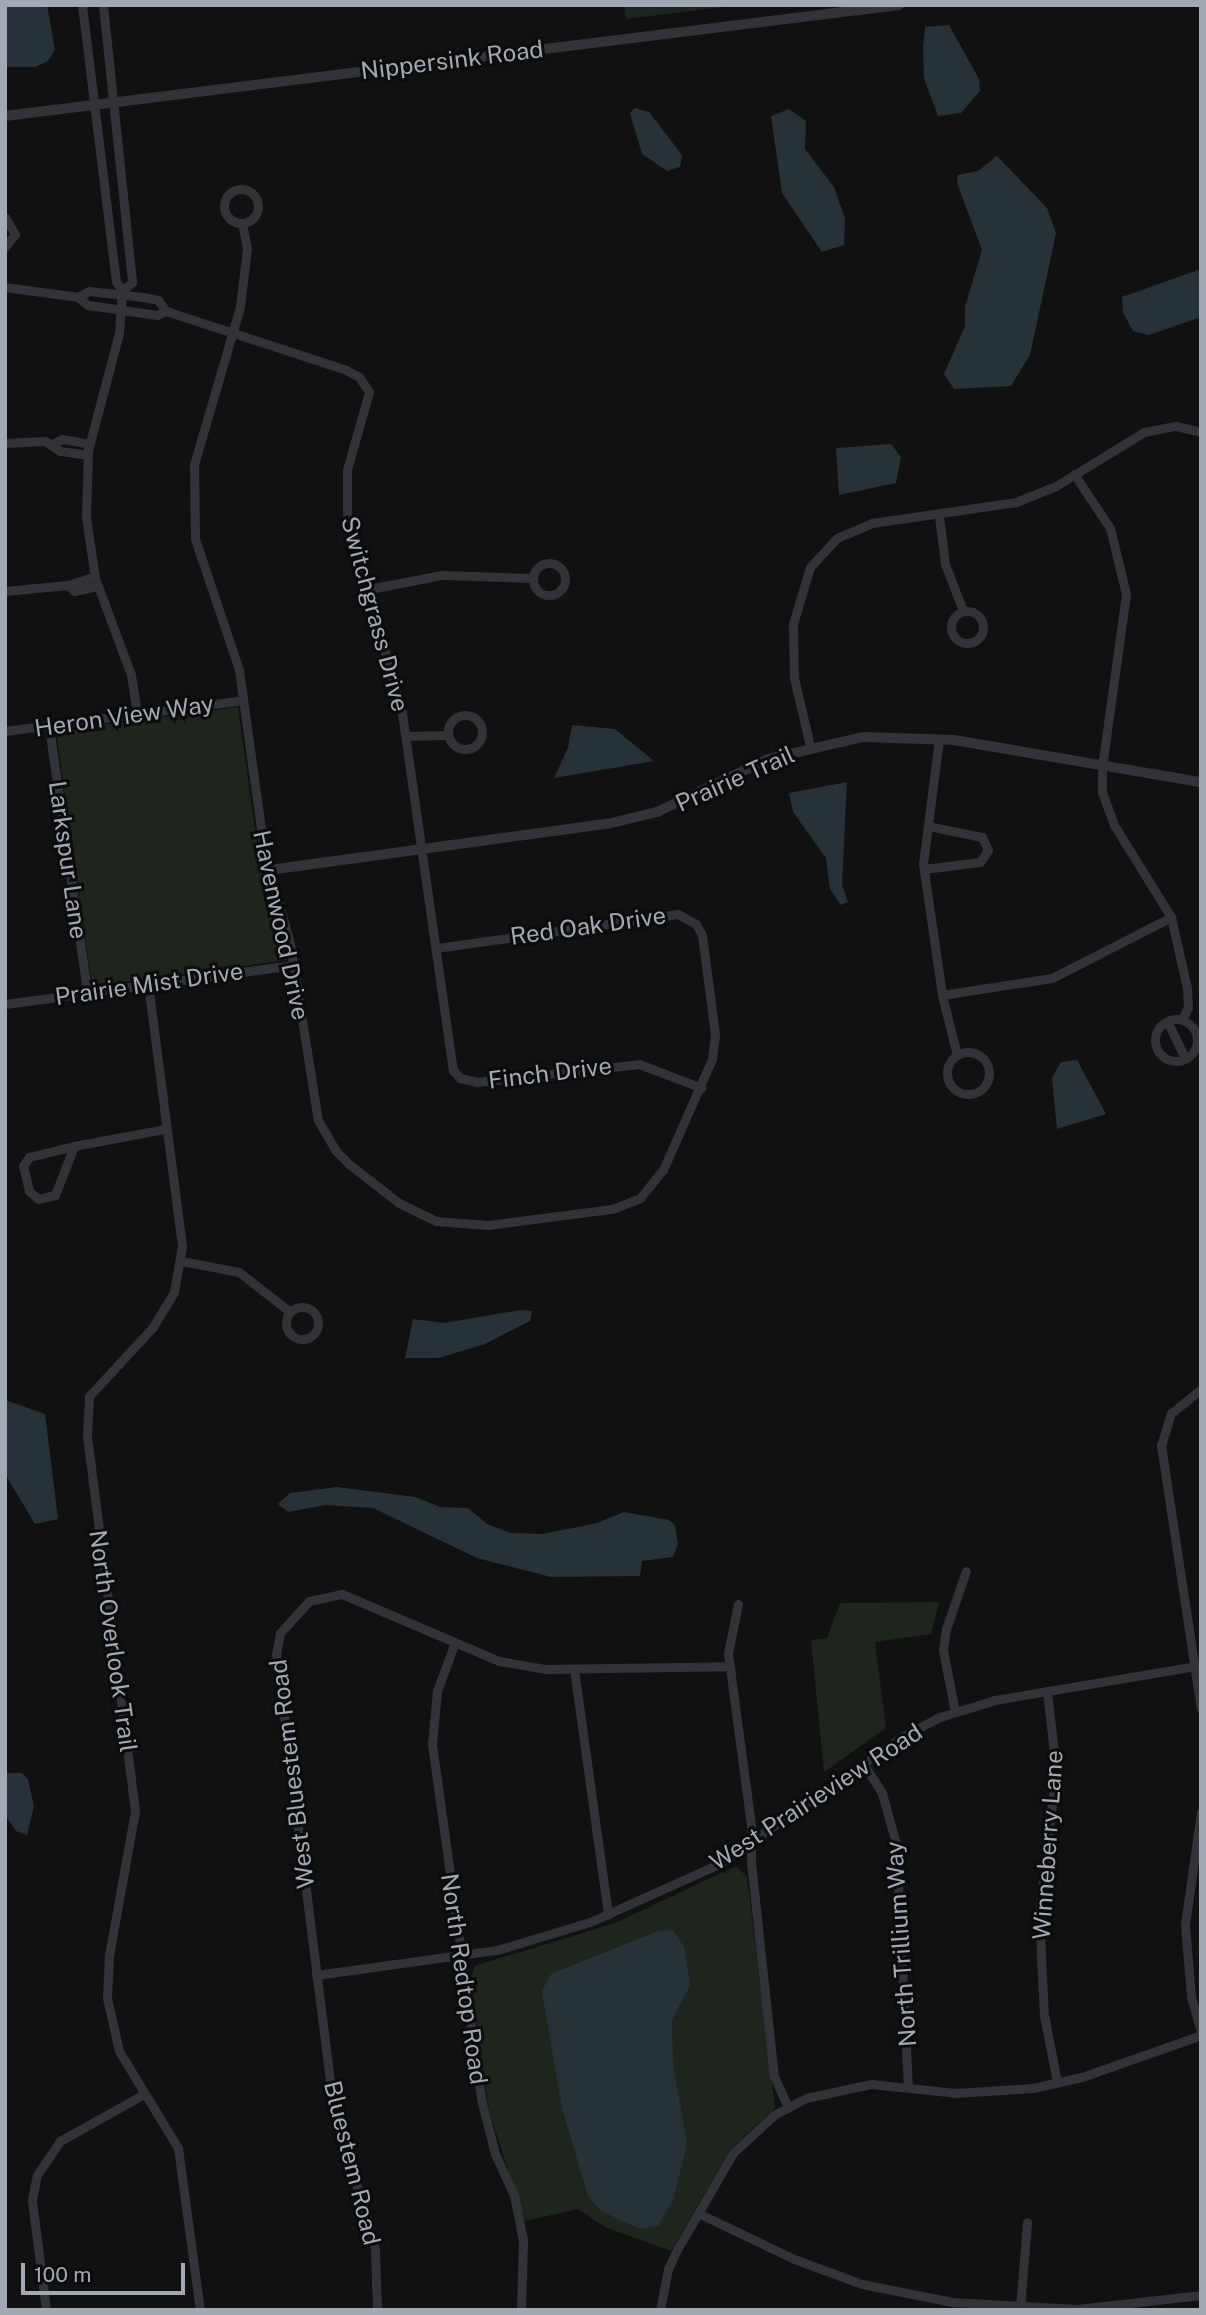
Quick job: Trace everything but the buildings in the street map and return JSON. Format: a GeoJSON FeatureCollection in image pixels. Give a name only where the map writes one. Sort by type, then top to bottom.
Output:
{"type":"FeatureCollection","features":[{"type":"Feature","properties":{"kind":"street"},"geometry":{"type":"LineString","coordinates":[[82,5],[116,281],[121,293],[121,310],[88,450],[86,517],[96,581],[131,675],[137,715]]}},
{"type":"Feature","properties":{"kind":"street"},"geometry":{"type":"LineString","coordinates":[[103,5],[132,282],[121,293]]}},
{"type":"Feature","properties":{"kind":"street","name":"Nippersink Road"},"geometry":{"type":"LineString","coordinates":[[5,116],[899,5]]}},
{"type":"Feature","properties":{"kind":"street"},"geometry":{"type":"LineString","coordinates":[[5,217],[15,234],[5,247]]}},
{"type":"Feature","properties":{"kind":"street","name":"Havenwood Drive"},"geometry":{"type":"LineString","coordinates":[[242,223],[246,271],[232,333],[200,433],[191,488],[198,552],[239,670],[269,870],[293,965],[314,1101],[335,1150],[400,1203],[436,1222],[488,1225],[627,1204],[650,1189],[663,1170],[702,1088]]}},
{"type":"Feature","properties":{"kind":"street"},"geometry":{"type":"LineString","coordinates":[[5,287],[78,297],[88,305],[121,310],[157,315],[166,311],[158,300],[121,293],[89,291],[78,297]]}},
{"type":"Feature","properties":{"kind":"street","name":"Switchgrass Drive"},"geometry":{"type":"LineString","coordinates":[[166,311],[346,370],[365,384],[368,401],[347,470],[346,494],[351,533],[369,589],[405,736],[421,849]]}},
{"type":"Feature","properties":{"kind":"street"},"geometry":{"type":"LineString","coordinates":[[810,746],[793,653],[799,592],[810,567],[829,545],[855,528],[1016,502],[1074,474],[1144,432],[1176,426],[1201,432]]}},
{"type":"Feature","properties":{"kind":"street"},"geometry":{"type":"LineString","coordinates":[[5,443],[54,443],[60,450],[88,450]]}},
{"type":"Feature","properties":{"kind":"street"},"geometry":{"type":"LineString","coordinates":[[1074,474],[1110,527],[1126,593],[1102,766],[1102,792],[1111,818],[1171,917],[1187,989],[1182,1020]]}},
{"type":"Feature","properties":{"kind":"street"},"geometry":{"type":"LineString","coordinates":[[939,516],[945,564],[963,611]]}},
{"type":"Feature","properties":{"kind":"street"},"geometry":{"type":"LineString","coordinates":[[369,589],[442,575],[532,578]]}},
{"type":"Feature","properties":{"kind":"street"},"geometry":{"type":"LineString","coordinates":[[5,591],[68,585],[74,590],[96,581]]}},
{"type":"Feature","properties":{"kind":"street","name":"Heron View Way"},"geometry":{"type":"LineString","coordinates":[[5,731],[243,699]]}},
{"type":"Feature","properties":{"kind":"street","name":"Larkspur Lane"},"geometry":{"type":"LineString","coordinates":[[49,727],[87,992]]}},
{"type":"Feature","properties":{"kind":"street"},"geometry":{"type":"LineString","coordinates":[[405,736],[448,734]]}},
{"type":"Feature","properties":{"kind":"street","name":"Prairie Trail"},"geometry":{"type":"LineString","coordinates":[[269,870],[607,824],[657,813],[768,759],[810,746],[863,737],[939,739],[1201,782]]}},
{"type":"Feature","properties":{"kind":"street"},"geometry":{"type":"LineString","coordinates":[[939,739],[924,869],[942,995],[957,1055]]}},
{"type":"Feature","properties":{"kind":"street"},"geometry":{"type":"LineString","coordinates":[[924,869],[980,862],[988,850],[982,837],[928,827]]}},
{"type":"Feature","properties":{"kind":"street","name":"Finch Drive"},"geometry":{"type":"LineString","coordinates":[[421,849],[451,1064],[460,1078],[477,1082],[623,1063],[656,1069],[702,1088]]}},
{"type":"Feature","properties":{"kind":"street","name":"Red Oak Drive"},"geometry":{"type":"LineString","coordinates":[[435,948],[678,914],[688,917],[702,935],[715,1034],[702,1088]]}},
{"type":"Feature","properties":{"kind":"street"},"geometry":{"type":"LineString","coordinates":[[942,995],[1052,978],[1171,917]]}},
{"type":"Feature","properties":{"kind":"street","name":"Prairie Mist Drive"},"geometry":{"type":"LineString","coordinates":[[5,1004],[293,965]]}},
{"type":"Feature","properties":{"kind":"street","name":"North Overlook Trail"},"geometry":{"type":"LineString","coordinates":[[148,984],[181,1261],[174,1292],[153,1327],[89,1396],[87,1436],[135,1811],[109,1955],[107,1998],[119,2051],[178,2148],[200,2310]]}},
{"type":"Feature","properties":{"kind":"street"},"geometry":{"type":"LineString","coordinates":[[1182,1020],[1192,1027],[1197,1038],[1194,1050],[1185,1058],[1170,1060],[1156,1049],[1158,1030],[1168,1023],[1182,1020]]}},
{"type":"Feature","properties":{"kind":"street"},"geometry":{"type":"LineString","coordinates":[[1168,1023],[1185,1058]]}},
{"type":"Feature","properties":{"kind":"street"},"geometry":{"type":"LineString","coordinates":[[970,1052],[987,1063],[989,1077],[976,1093],[962,1094],[947,1080],[947,1065],[957,1055],[970,1052]]}},
{"type":"Feature","properties":{"kind":"street"},"geometry":{"type":"LineString","coordinates":[[74,1146],[55,1195],[38,1199],[29,1191],[23,1166],[29,1157],[74,1146],[165,1129]]}},
{"type":"Feature","properties":{"kind":"street"},"geometry":{"type":"LineString","coordinates":[[181,1261],[239,1272],[290,1312]]}},
{"type":"Feature","properties":{"kind":"street"},"geometry":{"type":"LineString","coordinates":[[1201,1389],[1171,1413],[1161,1445],[1198,1666],[1201,1708]]}},
{"type":"Feature","properties":{"kind":"street"},"geometry":{"type":"LineString","coordinates":[[955,1712],[943,1650],[946,1629],[966,1571]]}},
{"type":"Feature","properties":{"kind":"street","name":"West Bluestem Road"},"geometry":{"type":"LineString","coordinates":[[316,1975],[276,1654],[280,1633],[309,1601],[342,1594],[359,1598],[454,1645],[499,1661],[574,1669],[729,1666]]}},
{"type":"Feature","properties":{"kind":"street"},"geometry":{"type":"LineString","coordinates":[[738,1604],[729,1642],[729,1666],[751,1824],[749,1846],[774,2076],[788,2108]]}},
{"type":"Feature","properties":{"kind":"street","name":"North Redtop Road"},"geometry":{"type":"LineString","coordinates":[[454,1645],[437,1691],[432,1744],[484,2111],[495,2154],[514,2195],[523,2240],[521,2310]]}},
{"type":"Feature","properties":{"kind":"street","name":"West Prairieview Road"},"geometry":{"type":"LineString","coordinates":[[316,1975],[461,1956],[523,1944],[608,1915],[749,1846],[903,1735],[955,1712],[1047,1692],[1198,1666]]}},
{"type":"Feature","properties":{"kind":"street"},"geometry":{"type":"LineString","coordinates":[[574,1669],[608,1915]]}},
{"type":"Feature","properties":{"kind":"street","name":"Winneberry Lane"},"geometry":{"type":"LineString","coordinates":[[1047,1692],[1056,1770],[1039,1914],[1044,2015],[1057,2082]]}},
{"type":"Feature","properties":{"kind":"street","name":"North Trillium Way"},"geometry":{"type":"LineString","coordinates":[[864,1765],[882,1793],[896,1844],[908,2087]]}},
{"type":"Feature","properties":{"kind":"street"},"geometry":{"type":"LineString","coordinates":[[660,2310],[668,2269],[733,2153],[788,2108],[850,2087],[908,2087],[987,2093],[1057,2082],[1201,2034],[1191,1997],[1185,1925],[1201,1812]]}},
{"type":"Feature","properties":{"kind":"street","name":"Bluestem Road"},"geometry":{"type":"LineString","coordinates":[[316,1975],[333,2104],[375,2249],[377,2310]]}},
{"type":"Feature","properties":{"kind":"street"},"geometry":{"type":"LineString","coordinates":[[46,2310],[32,2200],[37,2175],[60,2141],[144,2094]]}},
{"type":"Feature","properties":{"kind":"street"},"geometry":{"type":"LineString","coordinates":[[698,2213],[794,2259],[862,2284],[934,2299],[1020,2308],[1098,2309],[1201,2295]]}},
{"type":"Feature","properties":{"kind":"street"},"geometry":{"type":"LineString","coordinates":[[1020,2308],[1027,2222]]}},
{"type":"Feature","properties":{"kind":"street"},"geometry":{"type":"LineString","coordinates":[[932,2310],[934,2299]]}},
{"type":"Feature","properties":{"kind":"shaded area"},"geometry":{"type":"Polygon","coordinates":[[[5,5],[47,5],[55,50],[48,61],[35,67],[5,67],[5,5]]]}},
{"type":"Feature","properties":{"kind":"shaded area"},"geometry":{"type":"Polygon","coordinates":[[[624,5],[738,5],[626,19],[624,5]]]}},
{"type":"Feature","properties":{"kind":"shaded area"},"geometry":{"type":"Polygon","coordinates":[[[949,25],[979,79],[980,91],[961,113],[938,116],[924,78],[925,27],[949,25]]]}},
{"type":"Feature","properties":{"kind":"shaded area"},"geometry":{"type":"Polygon","coordinates":[[[635,108],[649,112],[682,155],[680,167],[667,171],[642,154],[630,113],[635,108]]]}},
{"type":"Feature","properties":{"kind":"shaded area"},"geometry":{"type":"Polygon","coordinates":[[[789,109],[806,121],[805,149],[834,187],[845,219],[844,245],[822,252],[782,193],[771,116],[789,109]]]}},
{"type":"Feature","properties":{"kind":"shaded area"},"geometry":{"type":"Polygon","coordinates":[[[997,156],[1047,208],[1056,233],[1030,355],[1011,386],[954,389],[944,374],[965,326],[965,307],[982,250],[957,183],[958,175],[978,171],[997,156]]]}},
{"type":"Feature","properties":{"kind":"shaded area"},"geometry":{"type":"Polygon","coordinates":[[[1201,269],[1201,317],[1149,335],[1133,331],[1123,313],[1122,297],[1201,269]]]}},
{"type":"Feature","properties":{"kind":"shaded area"},"geometry":{"type":"Polygon","coordinates":[[[891,444],[901,457],[896,483],[839,495],[836,448],[891,444]]]}},
{"type":"Feature","properties":{"kind":"shaded area"},"geometry":{"type":"Polygon","coordinates":[[[238,707],[261,871],[287,960],[92,986],[56,731],[238,707]]]}},
{"type":"Feature","properties":{"kind":"shaded area"},"geometry":{"type":"Polygon","coordinates":[[[572,725],[615,729],[654,761],[554,778],[568,748],[572,725]]]}},
{"type":"Feature","properties":{"kind":"shaded area"},"geometry":{"type":"Polygon","coordinates":[[[847,782],[842,885],[848,902],[841,905],[830,889],[826,858],[793,812],[789,793],[847,782]]]}},
{"type":"Feature","properties":{"kind":"shaded area"},"geometry":{"type":"Polygon","coordinates":[[[1077,1060],[1106,1114],[1057,1129],[1052,1078],[1061,1062],[1077,1060]]]}},
{"type":"Feature","properties":{"kind":"shaded area"},"geometry":{"type":"Polygon","coordinates":[[[521,1310],[532,1311],[530,1321],[485,1344],[439,1358],[405,1358],[413,1319],[444,1323],[521,1310]]]}},
{"type":"Feature","properties":{"kind":"shaded area"},"geometry":{"type":"Polygon","coordinates":[[[5,1400],[45,1414],[58,1519],[35,1524],[5,1474],[5,1400]]]}},
{"type":"Feature","properties":{"kind":"shaded area"},"geometry":{"type":"Polygon","coordinates":[[[337,1487],[415,1497],[440,1507],[468,1508],[487,1524],[511,1533],[543,1534],[597,1523],[624,1512],[669,1520],[675,1525],[678,1544],[673,1557],[642,1561],[640,1576],[551,1577],[477,1558],[373,1508],[326,1505],[288,1512],[278,1504],[290,1493],[337,1487]]]}},
{"type":"Feature","properties":{"kind":"shaded area"},"geometry":{"type":"Polygon","coordinates":[[[939,1602],[931,1634],[875,1642],[886,1728],[824,1772],[811,1640],[827,1638],[840,1603],[939,1602]]]}},
{"type":"Feature","properties":{"kind":"shaded area"},"geometry":{"type":"Polygon","coordinates":[[[5,1773],[22,1773],[28,1779],[34,1806],[27,1835],[16,1831],[5,1815],[5,1773]]]}},
{"type":"Feature","properties":{"kind":"shaded area"},"geometry":{"type":"Polygon","coordinates":[[[736,1866],[747,1877],[775,2108],[730,2150],[671,2251],[605,2227],[578,2209],[525,2221],[489,2111],[471,1980],[474,1966],[615,1923],[736,1866]]]}},
{"type":"Feature","properties":{"kind":"shaded area"},"geometry":{"type":"Polygon","coordinates":[[[673,1930],[684,1947],[690,1985],[672,2020],[673,2063],[687,2144],[673,2200],[658,2226],[640,2229],[601,2211],[588,2196],[562,2108],[542,1991],[551,1974],[658,1931],[673,1930]]]}}]}
